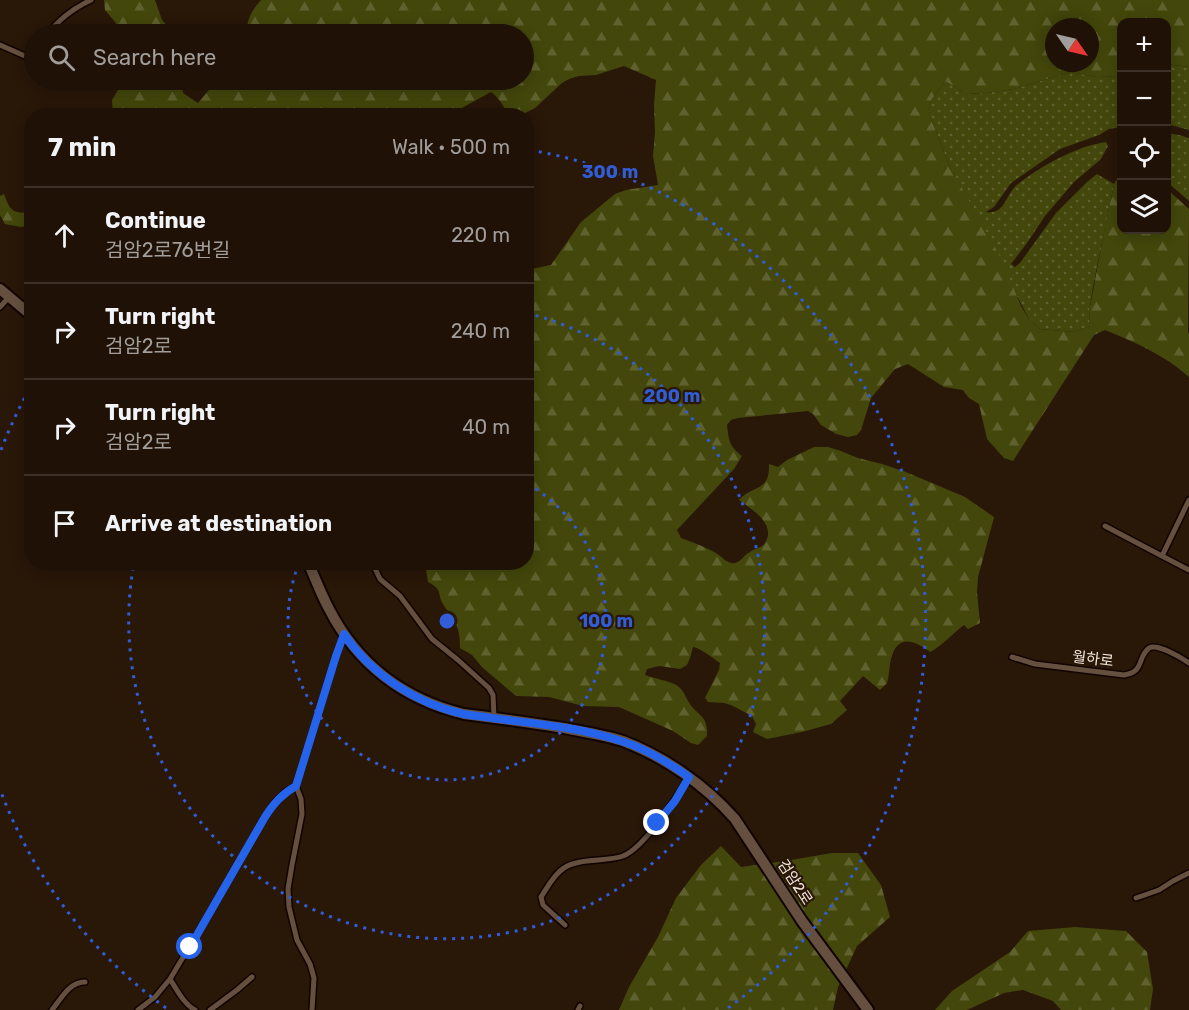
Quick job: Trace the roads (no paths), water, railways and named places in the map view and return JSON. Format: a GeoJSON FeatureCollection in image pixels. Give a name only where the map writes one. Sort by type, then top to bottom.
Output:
{"type":"FeatureCollection","features":[{"type":"Feature","properties":{"kind":"street"},"geometry":{"type":"LineString","coordinates":[[0,289],[24,309]]}},
{"type":"Feature","properties":{"kind":"street","name":"검암2로"},"geometry":{"type":"LineString","coordinates":[[311,570],[326,604],[351,645],[367,663],[401,688],[447,710],[588,733],[623,741],[651,754],[689,777],[722,804],[735,819],[802,921],[868,1010]]}},
{"type":"Feature","properties":{"kind":"lane"},"geometry":{"type":"LineString","coordinates":[[56,24],[91,0]]}},
{"type":"Feature","properties":{"kind":"lane"},"geometry":{"type":"LineString","coordinates":[[0,45],[24,56]]}},
{"type":"Feature","properties":{"kind":"lane"},"geometry":{"type":"LineString","coordinates":[[0,307],[9,297]]}},
{"type":"Feature","properties":{"kind":"lane"},"geometry":{"type":"LineString","coordinates":[[1162,556],[1189,500]]}},
{"type":"Feature","properties":{"kind":"lane"},"geometry":{"type":"LineString","coordinates":[[1105,526],[1189,570]]}},
{"type":"Feature","properties":{"kind":"lane"},"geometry":{"type":"LineString","coordinates":[[376,570],[380,579],[400,596],[432,639],[489,688],[493,695],[494,718]]}},
{"type":"Feature","properties":{"kind":"lane"},"geometry":{"type":"LineString","coordinates":[[312,1010],[314,978],[310,964],[297,940],[289,907],[288,889],[302,814],[301,799],[296,786],[344,634]]}},
{"type":"Feature","properties":{"kind":"lane","name":"월하로"},"geometry":{"type":"LineString","coordinates":[[1012,657],[1035,664],[1124,675],[1136,670],[1147,649],[1153,646],[1189,663]]}},
{"type":"Feature","properties":{"kind":"lane"},"geometry":{"type":"LineString","coordinates":[[565,925],[543,905],[541,897],[563,868],[572,864],[624,856],[635,848],[675,801],[689,777]]}},
{"type":"Feature","properties":{"kind":"lane"},"geometry":{"type":"LineString","coordinates":[[138,1010],[170,979],[265,817],[285,792],[296,786]]}},
{"type":"Feature","properties":{"kind":"lane"},"geometry":{"type":"LineString","coordinates":[[1136,898],[1159,890],[1189,873]]}},
{"type":"Feature","properties":{"kind":"lane"},"geometry":{"type":"LineString","coordinates":[[210,1010],[252,977]]}},
{"type":"Feature","properties":{"kind":"lane"},"geometry":{"type":"LineString","coordinates":[[170,979],[190,1007],[195,1010]]}},
{"type":"Feature","properties":{"kind":"lane"},"geometry":{"type":"LineString","coordinates":[[52,1010],[74,984],[85,982]]}}]}
